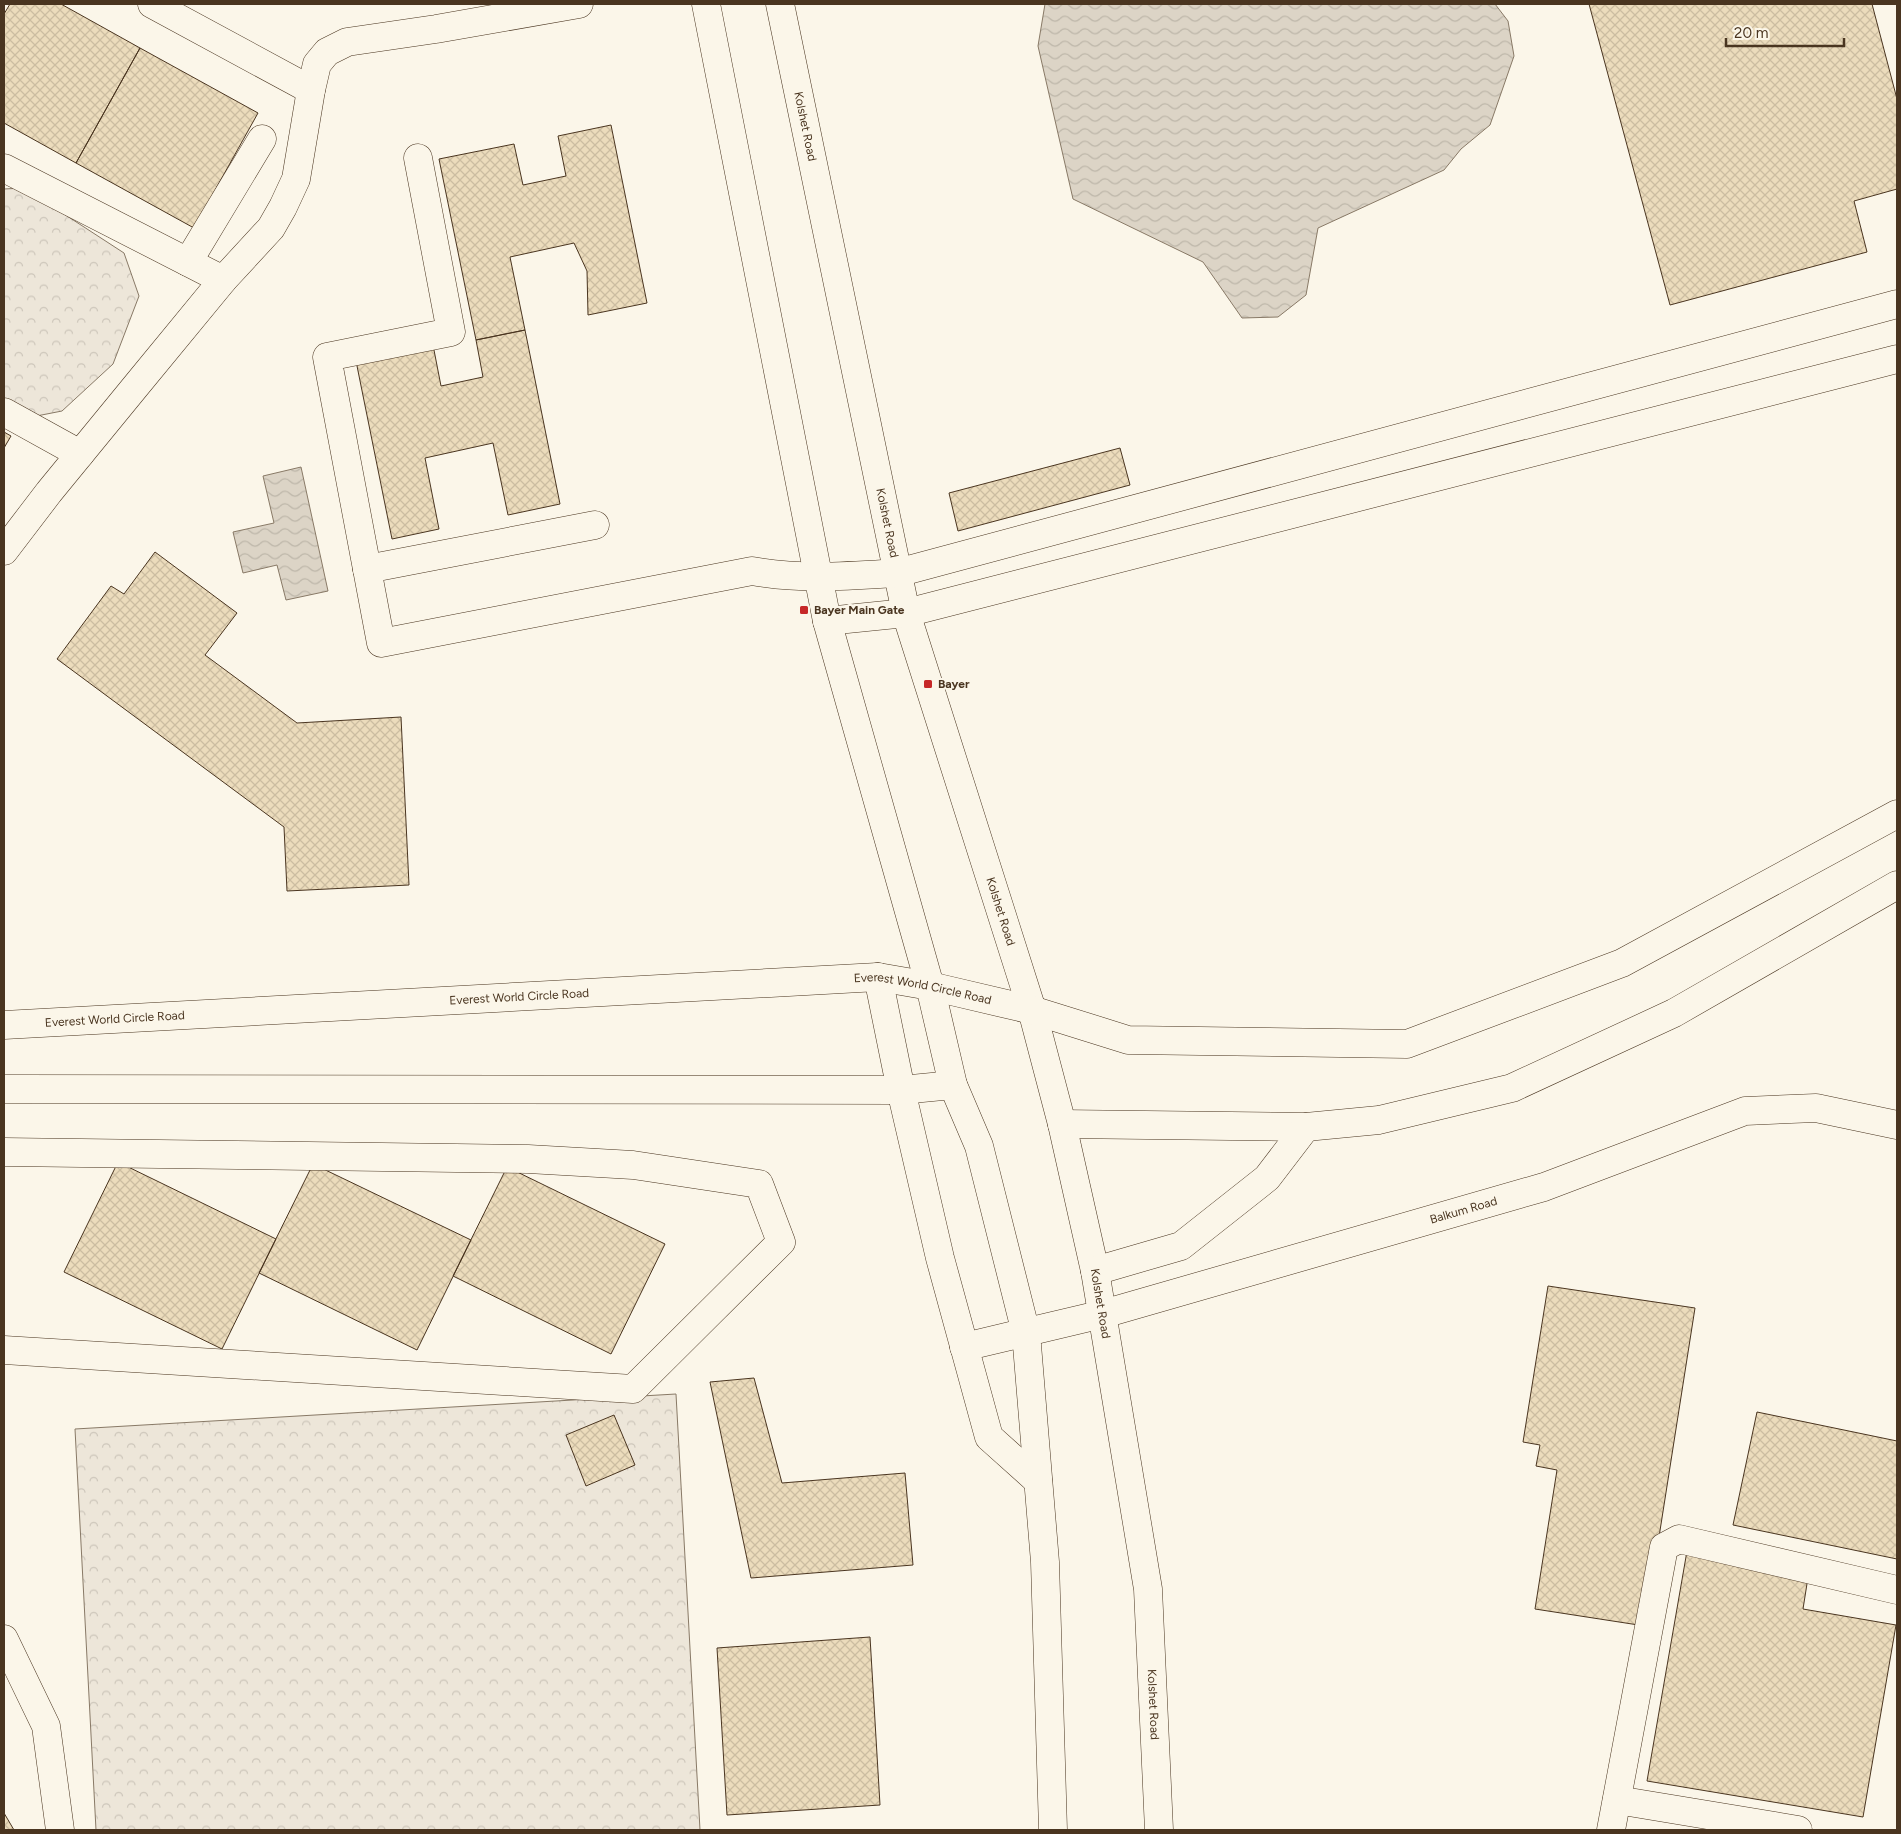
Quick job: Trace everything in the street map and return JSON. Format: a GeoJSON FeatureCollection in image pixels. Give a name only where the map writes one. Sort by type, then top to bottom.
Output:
{"type":"FeatureCollection","features":[{"type":"Feature","properties":{"kind":"street"},"geometry":{"type":"LineString","coordinates":[[152,4],[311,90]]}},
{"type":"Feature","properties":{"kind":"street"},"geometry":{"type":"LineString","coordinates":[[4,551],[80,454],[223,280],[271,228],[296,180],[317,64],[327,52],[347,42],[436,29],[579,4]]}},
{"type":"Feature","properties":{"kind":"street"},"geometry":{"type":"LineString","coordinates":[[706,4],[827,621],[930,986],[953,1085],[980,1146],[1026,1333],[1045,1562],[1053,1830]]}},
{"type":"Feature","properties":{"kind":"street","name":"Kolshet Road"},"geometry":{"type":"LineString","coordinates":[[780,4],[906,613],[1032,1010],[1062,1124],[1095,1271],[1148,1589],[1159,1830]]}},
{"type":"Feature","properties":{"kind":"street"},"geometry":{"type":"LineString","coordinates":[[188,262],[262,139]]}},
{"type":"Feature","properties":{"kind":"street"},"geometry":{"type":"LineString","coordinates":[[418,158],[451,332],[328,356],[381,643],[752,571],[776,575],[818,577],[897,573],[1897,304]]}},
{"type":"Feature","properties":{"kind":"street"},"geometry":{"type":"LineString","coordinates":[[4,168],[223,280]]}},
{"type":"Feature","properties":{"kind":"street"},"geometry":{"type":"LineString","coordinates":[[827,621],[906,613],[1897,359]]}},
{"type":"Feature","properties":{"kind":"street"},"geometry":{"type":"LineString","coordinates":[[4,412],[80,454]]}},
{"type":"Feature","properties":{"kind":"street"},"geometry":{"type":"LineString","coordinates":[[367,569],[595,524]]}},
{"type":"Feature","properties":{"kind":"street"},"geometry":{"type":"LineString","coordinates":[[1078,525],[1085,567]]}},
{"type":"Feature","properties":{"kind":"street","name":"Everest World Circle Road"},"geometry":{"type":"LineString","coordinates":[[4,1025],[878,977],[930,986],[1032,1010],[1128,1040],[1407,1044],[1622,963],[1897,814]]}},
{"type":"Feature","properties":{"kind":"street"},"geometry":{"type":"LineString","coordinates":[[1062,1124],[1306,1127],[1378,1120],[1512,1088],[1674,1013],[1897,885]]}},
{"type":"Feature","properties":{"kind":"street"},"geometry":{"type":"LineString","coordinates":[[878,977],[901,1090],[940,1258],[989,1437],[1038,1481]]}},
{"type":"Feature","properties":{"kind":"street"},"geometry":{"type":"LineString","coordinates":[[4,1090],[901,1090],[953,1085]]}},
{"type":"Feature","properties":{"kind":"street","name":"Balkum Road"},"geometry":{"type":"LineString","coordinates":[[964,1347],[1103,1314],[1544,1187],[1745,1111],[1816,1108],[1897,1125]]}},
{"type":"Feature","properties":{"kind":"street"},"geometry":{"type":"LineString","coordinates":[[1095,1271],[1181,1246],[1267,1178],[1306,1127]]}},
{"type":"Feature","properties":{"kind":"street"},"geometry":{"type":"LineString","coordinates":[[4,1152],[528,1158],[633,1165],[759,1184],[781,1242],[633,1389],[4,1350]]}},
{"type":"Feature","properties":{"kind":"street"},"geometry":{"type":"LineString","coordinates":[[1611,1830],[1664,1547],[1679,1539],[1897,1590]]}},
{"type":"Feature","properties":{"kind":"street"},"geometry":{"type":"LineString","coordinates":[[4,1639],[46,1726],[60,1830]]}},
{"type":"Feature","properties":{"kind":"street"},"geometry":{"type":"LineString","coordinates":[[1617,1800],[1798,1830]]}},
{"type":"Feature","properties":{"kind":"green space"},"geometry":{"type":"Polygon","coordinates":[[[24,188],[124,253],[139,296],[113,364],[62,411],[16,420],[4,412],[4,189],[24,188]]]}},
{"type":"Feature","properties":{"kind":"green space"},"geometry":{"type":"Polygon","coordinates":[[[676,1394],[700,1830],[96,1830],[75,1429],[676,1394]]]}},
{"type":"Feature","properties":{"kind":"water"},"geometry":{"type":"Polygon","coordinates":[[[1045,4],[1495,4],[1508,21],[1514,56],[1490,125],[1461,149],[1444,170],[1318,228],[1306,295],[1278,317],[1242,318],[1203,262],[1073,199],[1038,46],[1045,4]]]}},
{"type":"Feature","properties":{"kind":"water"},"geometry":{"type":"Polygon","coordinates":[[[301,467],[328,591],[286,600],[277,565],[243,573],[233,532],[274,523],[263,476],[301,467]]]}},
{"type":"Feature","properties":{"kind":"building"},"geometry":{"type":"Polygon","coordinates":[[[10,4],[61,4],[140,48],[76,163],[4,123],[4,14],[10,4]]]}},
{"type":"Feature","properties":{"kind":"building"},"geometry":{"type":"Polygon","coordinates":[[[1589,4],[1872,4],[1897,99],[1897,189],[1854,201],[1867,252],[1670,305],[1589,4]]]}},
{"type":"Feature","properties":{"kind":"building"},"geometry":{"type":"Polygon","coordinates":[[[140,48],[258,113],[194,228],[76,163],[140,48]]]}},
{"type":"Feature","properties":{"kind":"building"},"geometry":{"type":"Polygon","coordinates":[[[611,125],[647,303],[588,315],[587,271],[574,243],[510,257],[525,330],[476,340],[439,159],[514,144],[523,185],[566,176],[558,136],[611,125]]]}},
{"type":"Feature","properties":{"kind":"building"},"geometry":{"type":"Polygon","coordinates":[[[525,330],[560,504],[508,515],[493,443],[425,458],[439,529],[392,539],[356,361],[433,345],[441,386],[483,377],[476,340],[525,330]]]}},
{"type":"Feature","properties":{"kind":"building"},"geometry":{"type":"Polygon","coordinates":[[[4,432],[11,436],[4,448],[4,432]]]}},
{"type":"Feature","properties":{"kind":"building"},"geometry":{"type":"Polygon","coordinates":[[[1120,448],[1130,485],[958,531],[949,493],[1120,448]]]}},
{"type":"Feature","properties":{"kind":"building"},"geometry":{"type":"Polygon","coordinates":[[[155,552],[237,613],[205,655],[297,723],[401,717],[409,885],[287,891],[284,827],[57,659],[111,586],[124,594],[155,552]]]}},
{"type":"Feature","properties":{"kind":"building"},"geometry":{"type":"Polygon","coordinates":[[[118,1162],[276,1239],[222,1349],[64,1272],[118,1162]]]}},
{"type":"Feature","properties":{"kind":"building"},"geometry":{"type":"Polygon","coordinates":[[[313,1164],[471,1240],[417,1350],[259,1273],[313,1164]]]}},
{"type":"Feature","properties":{"kind":"building"},"geometry":{"type":"Polygon","coordinates":[[[507,1167],[665,1244],[611,1354],[453,1276],[507,1167]]]}},
{"type":"Feature","properties":{"kind":"building"},"geometry":{"type":"Polygon","coordinates":[[[1548,1286],[1695,1308],[1645,1626],[1535,1609],[1557,1470],[1536,1466],[1540,1445],[1523,1442],[1548,1286]]]}},
{"type":"Feature","properties":{"kind":"building"},"geometry":{"type":"Polygon","coordinates":[[[754,1378],[782,1483],[905,1473],[913,1565],[751,1578],[710,1382],[754,1378]]]}},
{"type":"Feature","properties":{"kind":"building"},"geometry":{"type":"Polygon","coordinates":[[[1757,1412],[1897,1441],[1897,1559],[1733,1525],[1757,1412]]]}},
{"type":"Feature","properties":{"kind":"building"},"geometry":{"type":"Polygon","coordinates":[[[614,1415],[635,1465],[586,1486],[566,1435],[614,1415]]]}},
{"type":"Feature","properties":{"kind":"building"},"geometry":{"type":"Polygon","coordinates":[[[1687,1551],[1809,1571],[1803,1609],[1896,1625],[1863,1817],[1647,1781],[1687,1551]]]}},
{"type":"Feature","properties":{"kind":"building"},"geometry":{"type":"Polygon","coordinates":[[[870,1637],[880,1805],[727,1815],[717,1648],[870,1637]]]}},
{"type":"Feature","properties":{"kind":"building"},"geometry":{"type":"Polygon","coordinates":[[[4,1813],[14,1830],[4,1830],[4,1813]]]}},
{"type":"Feature","properties":{"kind":"place","name":"Bayer Main Gate"},"geometry":{"type":"Point","coordinates":[804,610]}},
{"type":"Feature","properties":{"kind":"place","name":"Bayer"},"geometry":{"type":"Point","coordinates":[928,684]}}]}
